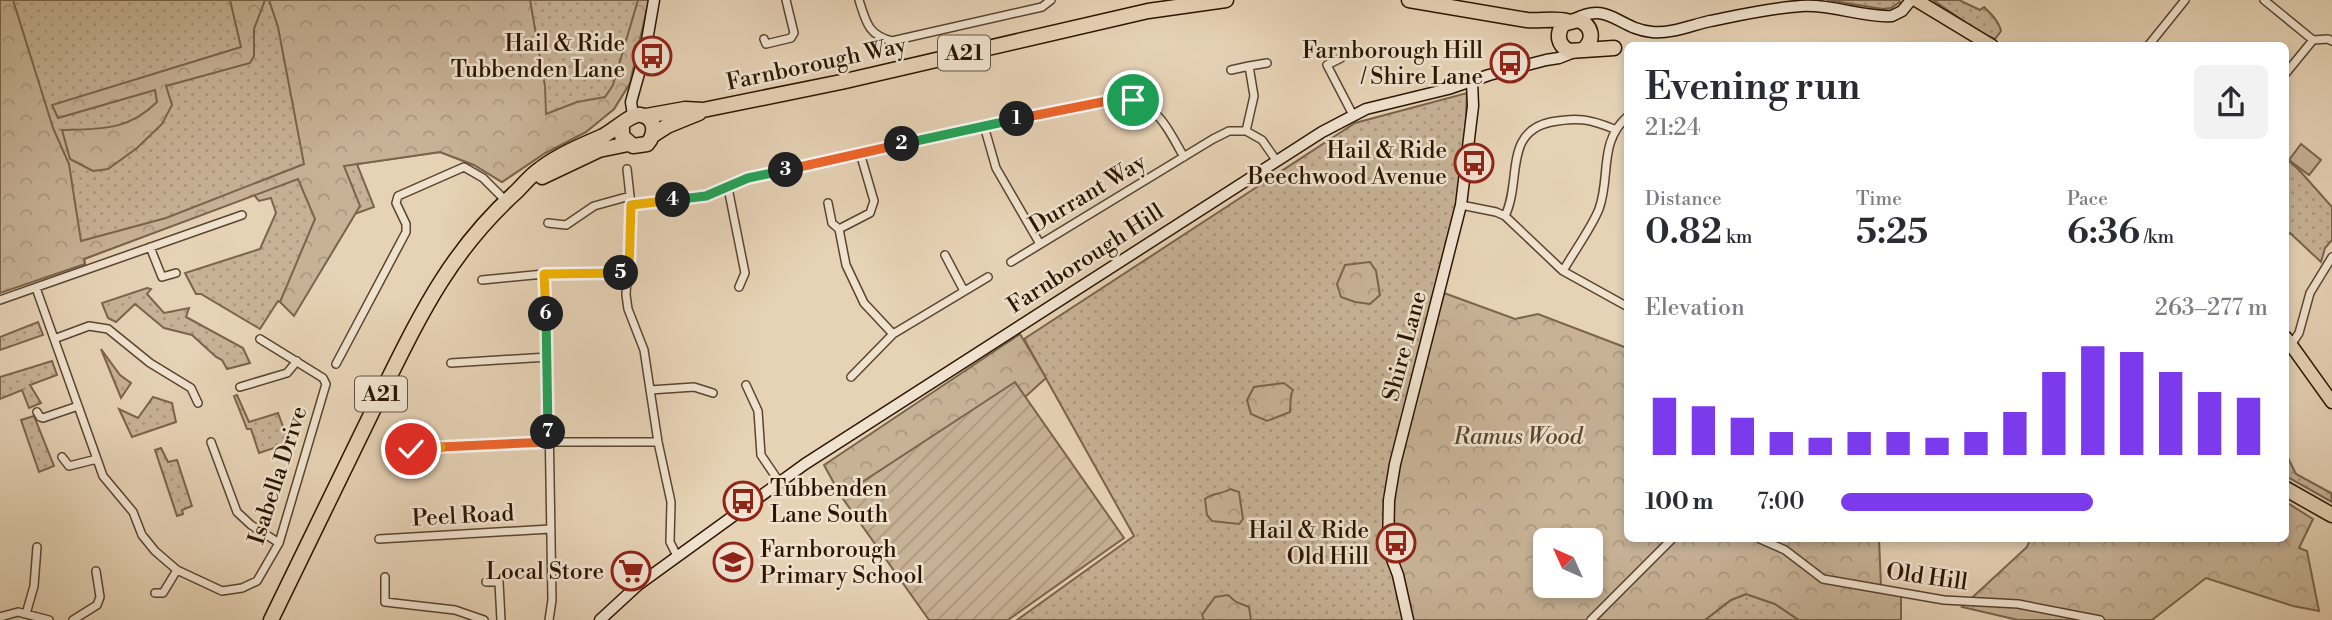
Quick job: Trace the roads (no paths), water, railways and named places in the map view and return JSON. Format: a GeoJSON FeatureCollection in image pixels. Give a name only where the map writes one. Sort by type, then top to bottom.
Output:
{"type":"FeatureCollection","features":[{"type":"Feature","properties":{"kind":"highway","name":"Farnborough Way"},"geometry":{"type":"LineString","coordinates":[[271,620],[428,302],[461,249],[532,174],[553,160],[634,119],[685,109],[703,110],[841,82],[1148,11],[1226,0]]}},
{"type":"Feature","properties":{"kind":"highway"},"geometry":{"type":"LineString","coordinates":[[1409,0],[1527,20],[1583,22],[1621,50]]}},
{"type":"Feature","properties":{"kind":"highway"},"geometry":{"type":"LineString","coordinates":[[1527,20],[1543,28],[1559,42],[1579,51],[1621,50]]}},
{"type":"Feature","properties":{"kind":"highway"},"geometry":{"type":"LineString","coordinates":[[1559,42],[1560,29],[1570,20]]}},
{"type":"Feature","properties":{"kind":"highway"},"geometry":{"type":"LineString","coordinates":[[1579,51],[1590,40],[1589,28]]}},
{"type":"Feature","properties":{"kind":"highway","name":"Farnborough Way"},"geometry":{"type":"LineString","coordinates":[[653,135],[703,110]]}},
{"type":"Feature","properties":{"kind":"highway"},"geometry":{"type":"LineString","coordinates":[[634,119],[653,125],[653,135],[643,146],[628,144],[622,136],[634,119]]}},
{"type":"Feature","properties":{"kind":"highway","name":"Farnborough Way"},"geometry":{"type":"LineString","coordinates":[[520,188],[587,155],[628,144]]}},
{"type":"Feature","properties":{"kind":"highway"},"geometry":{"type":"LineString","coordinates":[[2289,491],[2332,514]]}},
{"type":"Feature","properties":{"kind":"main road"},"geometry":{"type":"LineString","coordinates":[[634,119],[631,102],[645,52],[654,0]]}},
{"type":"Feature","properties":{"kind":"main road"},"geometry":{"type":"LineString","coordinates":[[1570,20],[1585,12],[1608,12],[1641,30],[1661,32],[1765,10],[1806,6],[1892,16],[1902,11],[1910,0]]}},
{"type":"Feature","properties":{"kind":"main road"},"geometry":{"type":"LineString","coordinates":[[1916,0],[1985,42]]}},
{"type":"Feature","properties":{"kind":"main road"},"geometry":{"type":"LineString","coordinates":[[1589,28],[1595,11]]}},
{"type":"Feature","properties":{"kind":"main road"},"geometry":{"type":"LineString","coordinates":[[1546,60],[1559,42]]}},
{"type":"Feature","properties":{"kind":"main road","name":"Farnborough Hill"},"geometry":{"type":"LineString","coordinates":[[600,620],[623,597],[805,464],[1276,160],[1353,115],[1366,109],[1579,51]]}},
{"type":"Feature","properties":{"kind":"main road","name":"Shire Lane"},"geometry":{"type":"LineString","coordinates":[[1408,620],[1398,575],[1388,549],[1389,500],[1395,464],[1461,205],[1473,106],[1472,81]]}},
{"type":"Feature","properties":{"kind":"main road"},"geometry":{"type":"LineString","coordinates":[[2289,343],[2332,402]]}},
{"type":"Feature","properties":{"kind":"street"},"geometry":{"type":"LineString","coordinates":[[764,39],[766,44],[791,38],[794,33],[786,0]]}},
{"type":"Feature","properties":{"kind":"street"},"geometry":{"type":"LineString","coordinates":[[859,0],[871,30],[879,38],[892,41],[1042,7],[1051,0]]}},
{"type":"Feature","properties":{"kind":"street"},"geometry":{"type":"LineString","coordinates":[[2151,42],[2185,0]]}},
{"type":"Feature","properties":{"kind":"street"},"geometry":{"type":"LineString","coordinates":[[2264,0],[2313,40],[2332,41]]}},
{"type":"Feature","properties":{"kind":"street"},"geometry":{"type":"LineString","coordinates":[[2289,69],[2313,40]]}},
{"type":"Feature","properties":{"kind":"street"},"geometry":{"type":"LineString","coordinates":[[1341,58],[1326,65],[1353,115]]}},
{"type":"Feature","properties":{"kind":"street"},"geometry":{"type":"LineString","coordinates":[[1231,70],[1267,63]]}},
{"type":"Feature","properties":{"kind":"street"},"geometry":{"type":"LineString","coordinates":[[1249,66],[1254,102],[1247,131],[1262,140],[1276,160]]}},
{"type":"Feature","properties":{"kind":"street"},"geometry":{"type":"LineString","coordinates":[[548,223],[566,225],[594,206],[706,196],[748,178],[1107,101],[1133,100],[1149,107],[1157,114],[1184,157]]}},
{"type":"Feature","properties":{"kind":"street"},"geometry":{"type":"LineString","coordinates":[[1505,216],[1511,205],[1520,142],[1528,131],[1541,124],[1576,117],[1615,129]]}},
{"type":"Feature","properties":{"kind":"street"},"geometry":{"type":"LineString","coordinates":[[1563,271],[1599,209],[1609,143],[1615,129],[1624,120]]}},
{"type":"Feature","properties":{"kind":"street"},"geometry":{"type":"LineString","coordinates":[[984,126],[996,168],[1040,244]]}},
{"type":"Feature","properties":{"kind":"street","name":"Durrant Way"},"geometry":{"type":"LineString","coordinates":[[1011,262],[1224,133],[1234,130],[1247,131]]}},
{"type":"Feature","properties":{"kind":"street"},"geometry":{"type":"LineString","coordinates":[[839,229],[870,213],[874,201],[860,153]]}},
{"type":"Feature","properties":{"kind":"street"},"geometry":{"type":"LineString","coordinates":[[336,364],[406,232],[406,224],[396,203],[401,194],[464,167],[483,177],[506,201]]}},
{"type":"Feature","properties":{"kind":"street"},"geometry":{"type":"LineString","coordinates":[[627,169],[630,201],[626,295],[628,309],[644,350],[658,442],[671,502],[670,542],[677,556]]}},
{"type":"Feature","properties":{"kind":"street"},"geometry":{"type":"LineString","coordinates":[[728,188],[745,273],[739,287]]}},
{"type":"Feature","properties":{"kind":"street"},"geometry":{"type":"LineString","coordinates":[[828,203],[832,223],[839,229],[846,265],[864,303],[893,334]]}},
{"type":"Feature","properties":{"kind":"street"},"geometry":{"type":"LineString","coordinates":[[1461,205],[1505,216],[1563,271],[1624,305]]}},
{"type":"Feature","properties":{"kind":"street"},"geometry":{"type":"LineString","coordinates":[[0,300],[242,215]]}},
{"type":"Feature","properties":{"kind":"street"},"geometry":{"type":"LineString","coordinates":[[150,247],[162,277],[176,273]]}},
{"type":"Feature","properties":{"kind":"street"},"geometry":{"type":"LineString","coordinates":[[945,255],[964,290]]}},
{"type":"Feature","properties":{"kind":"street"},"geometry":{"type":"LineString","coordinates":[[2289,341],[2299,333],[2310,293],[2332,257]]}},
{"type":"Feature","properties":{"kind":"street"},"geometry":{"type":"LineString","coordinates":[[482,280],[544,274],[629,272]]}},
{"type":"Feature","properties":{"kind":"street"},"geometry":{"type":"LineString","coordinates":[[544,274],[552,600],[549,620]]}},
{"type":"Feature","properties":{"kind":"street"},"geometry":{"type":"LineString","coordinates":[[851,377],[893,334],[988,276]]}},
{"type":"Feature","properties":{"kind":"street","name":"Isabella Drive"},"geometry":{"type":"LineString","coordinates":[[36,288],[103,476],[133,512],[146,542],[177,570],[222,591],[243,588],[262,576],[279,543],[326,384],[323,378],[297,361]]}},
{"type":"Feature","properties":{"kind":"street"},"geometry":{"type":"LineString","coordinates":[[54,339],[89,326],[108,329],[150,363],[191,388],[198,404]]}},
{"type":"Feature","properties":{"kind":"street"},"geometry":{"type":"LineString","coordinates":[[240,387],[287,373],[297,361],[260,339]]}},
{"type":"Feature","properties":{"kind":"street"},"geometry":{"type":"LineString","coordinates":[[451,363],[548,357]]}},
{"type":"Feature","properties":{"kind":"street"},"geometry":{"type":"LineString","coordinates":[[746,385],[758,411],[761,455],[780,483]]}},
{"type":"Feature","properties":{"kind":"street"},"geometry":{"type":"LineString","coordinates":[[650,390],[694,387],[713,393]]}},
{"type":"Feature","properties":{"kind":"street"},"geometry":{"type":"LineString","coordinates":[[37,412],[43,418],[78,406]]}},
{"type":"Feature","properties":{"kind":"street"},"geometry":{"type":"LineString","coordinates":[[211,442],[237,512],[251,526],[279,543]]}},
{"type":"Feature","properties":{"kind":"street"},"geometry":{"type":"LineString","coordinates":[[399,463],[411,449],[548,442],[658,442]]}},
{"type":"Feature","properties":{"kind":"street"},"geometry":{"type":"LineString","coordinates":[[62,457],[69,466],[97,459]]}},
{"type":"Feature","properties":{"kind":"street","name":"Peel Road"},"geometry":{"type":"LineString","coordinates":[[379,539],[550,529]]}},
{"type":"Feature","properties":{"kind":"street"},"geometry":{"type":"LineString","coordinates":[[1591,620],[1669,542]]}},
{"type":"Feature","properties":{"kind":"street","name":"Old Hill"},"geometry":{"type":"LineString","coordinates":[[1767,542],[1785,550],[1823,579],[1944,600],[2018,604],[2100,620]]}},
{"type":"Feature","properties":{"kind":"street"},"geometry":{"type":"LineString","coordinates":[[26,614],[34,586],[37,547]]}},
{"type":"Feature","properties":{"kind":"street"},"geometry":{"type":"LineString","coordinates":[[155,593],[163,593],[177,570]]}},
{"type":"Feature","properties":{"kind":"street"},"geometry":{"type":"LineString","coordinates":[[73,620],[94,608],[99,601],[96,571]]}},
{"type":"Feature","properties":{"kind":"street"},"geometry":{"type":"LineString","coordinates":[[385,577],[384,602],[455,610],[484,620]]}},
{"type":"Feature","properties":{"kind":"street"},"geometry":{"type":"LineString","coordinates":[[486,582],[499,582],[501,620]]}},
{"type":"Feature","properties":{"kind":"street"},"geometry":{"type":"LineString","coordinates":[[0,617],[18,612],[46,619]]}},
{"type":"Feature","properties":{"kind":"place","name":"Hail & Ride Tubbenden Lane"},"geometry":{"type":"Point","coordinates":[652,56]}},
{"type":"Feature","properties":{"kind":"place","name":"Farnborough Hill / Shire Lane"},"geometry":{"type":"Point","coordinates":[1510,63]}},
{"type":"Feature","properties":{"kind":"place","name":"Hail & Ride Beechwood Avenue"},"geometry":{"type":"Point","coordinates":[1474,163]}},
{"type":"Feature","properties":{"kind":"place","name":"Tubbenden Lane South"},"geometry":{"type":"Point","coordinates":[743,501]}},
{"type":"Feature","properties":{"kind":"place","name":"Hail & Ride Old Hill"},"geometry":{"type":"Point","coordinates":[1396,543]}},
{"type":"Feature","properties":{"kind":"place","name":"Farnborough Primary School"},"geometry":{"type":"Point","coordinates":[733,562]}},
{"type":"Feature","properties":{"kind":"place","name":"Local Store"},"geometry":{"type":"Point","coordinates":[631,571]}},
{"type":"Feature","properties":{"kind":"park label","name":"Ramus Wood"},"geometry":{"type":"Point","coordinates":[1518,436]}}]}
